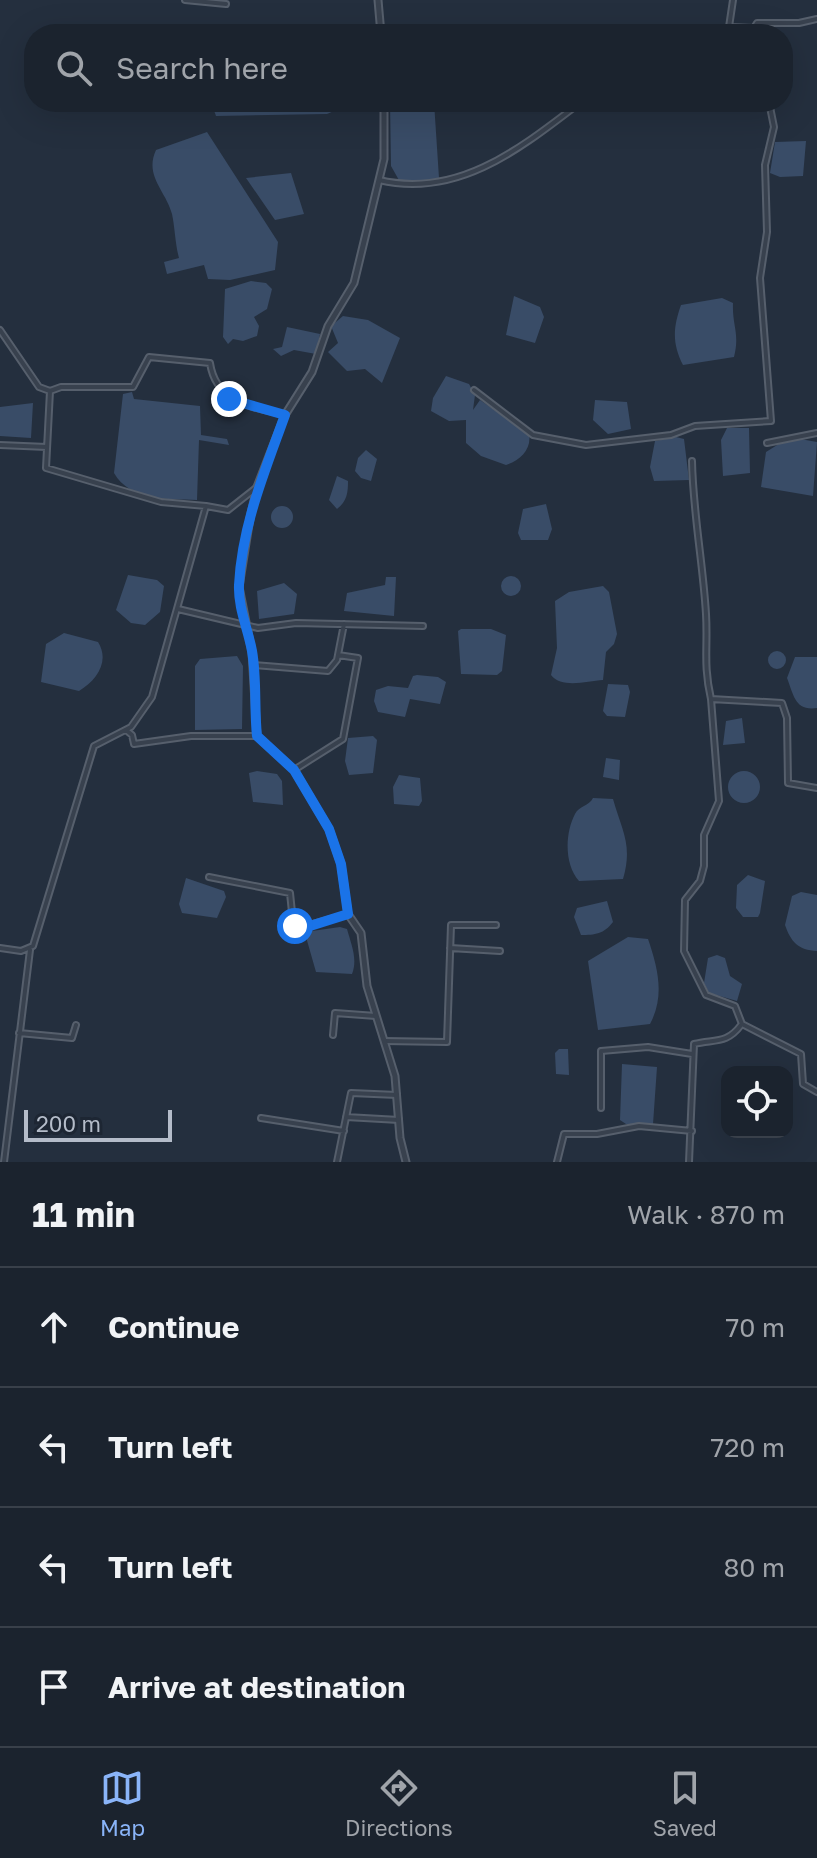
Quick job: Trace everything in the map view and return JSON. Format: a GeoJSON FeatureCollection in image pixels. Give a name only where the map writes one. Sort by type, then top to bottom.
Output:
{"type":"FeatureCollection","features":[{"type":"Feature","properties":{"kind":"street"},"geometry":{"type":"LineString","coordinates":[[185,0],[226,4]]}},
{"type":"Feature","properties":{"kind":"street"},"geometry":{"type":"LineString","coordinates":[[378,0],[380,24]]}},
{"type":"Feature","properties":{"kind":"street"},"geometry":{"type":"LineString","coordinates":[[729,24],[733,0]]}},
{"type":"Feature","properties":{"kind":"street"},"geometry":{"type":"LineString","coordinates":[[757,24],[799,23],[817,19]]}},
{"type":"Feature","properties":{"kind":"street"},"geometry":{"type":"LineString","coordinates":[[257,736],[253,665],[239,587],[257,487],[285,415],[312,372],[328,326],[354,283],[384,159],[384,112]]}},
{"type":"Feature","properties":{"kind":"street"},"geometry":{"type":"LineString","coordinates":[[379,180],[424,185],[473,173],[499,163],[568,112]]}},
{"type":"Feature","properties":{"kind":"street"},"geometry":{"type":"LineString","coordinates":[[474,390],[533,435],[586,445],[671,435],[695,426],[771,421],[760,278],[767,232],[765,165],[774,127],[771,112]]}},
{"type":"Feature","properties":{"kind":"street"},"geometry":{"type":"LineString","coordinates":[[0,330],[39,387],[50,391],[61,387],[133,387],[149,357],[194,360],[210,363],[212,375],[229,399],[285,415]]}},
{"type":"Feature","properties":{"kind":"street"},"geometry":{"type":"LineString","coordinates":[[50,391],[46,468],[97,486],[161,502],[228,510],[257,487]]}},
{"type":"Feature","properties":{"kind":"street"},"geometry":{"type":"LineString","coordinates":[[767,443],[817,433]]}},
{"type":"Feature","properties":{"kind":"street"},"geometry":{"type":"LineString","coordinates":[[0,445],[47,447]]}},
{"type":"Feature","properties":{"kind":"street"},"geometry":{"type":"LineString","coordinates":[[692,461],[693,515],[706,616],[703,654],[711,699],[719,801],[704,835],[700,881],[685,900],[684,951],[706,995],[735,1006],[742,1024],[801,1054],[803,1084],[817,1092]]}},
{"type":"Feature","properties":{"kind":"street"},"geometry":{"type":"LineString","coordinates":[[4,1162],[30,949],[94,746],[126,730],[152,697],[206,506]]}},
{"type":"Feature","properties":{"kind":"street"},"geometry":{"type":"LineString","coordinates":[[178,609],[246,626],[423,626]]}},
{"type":"Feature","properties":{"kind":"street"},"geometry":{"type":"LineString","coordinates":[[253,665],[328,671],[334,668],[344,624]]}},
{"type":"Feature","properties":{"kind":"street"},"geometry":{"type":"LineString","coordinates":[[294,770],[335,745],[346,730],[358,658],[338,655]]}},
{"type":"Feature","properties":{"kind":"street"},"geometry":{"type":"LineString","coordinates":[[711,699],[782,703],[787,718],[788,783],[817,788]]}},
{"type":"Feature","properties":{"kind":"street"},"geometry":{"type":"LineString","coordinates":[[126,730],[132,735],[134,744],[191,736],[257,736],[294,770],[329,829],[341,864],[348,914],[361,933],[367,986],[397,1095],[406,1162]]}},
{"type":"Feature","properties":{"kind":"street"},"geometry":{"type":"LineString","coordinates":[[209,877],[290,893],[293,922],[298,928],[348,914]]}},
{"type":"Feature","properties":{"kind":"street"},"geometry":{"type":"LineString","coordinates":[[384,1041],[444,1043],[449,1039],[451,925],[496,925]]}},
{"type":"Feature","properties":{"kind":"street"},"geometry":{"type":"LineString","coordinates":[[0,948],[30,949]]}},
{"type":"Feature","properties":{"kind":"street"},"geometry":{"type":"LineString","coordinates":[[450,948],[500,951]]}},
{"type":"Feature","properties":{"kind":"street"},"geometry":{"type":"LineString","coordinates":[[333,1035],[335,1013],[376,1016]]}},
{"type":"Feature","properties":{"kind":"street"},"geometry":{"type":"LineString","coordinates":[[689,1162],[692,1054],[695,1043],[732,1037],[742,1024]]}},
{"type":"Feature","properties":{"kind":"street"},"geometry":{"type":"LineString","coordinates":[[19,1033],[72,1038],[76,1025]]}},
{"type":"Feature","properties":{"kind":"street"},"geometry":{"type":"LineString","coordinates":[[601,1108],[601,1051],[648,1047],[692,1054]]}},
{"type":"Feature","properties":{"kind":"street"},"geometry":{"type":"LineString","coordinates":[[337,1162],[351,1093],[397,1095]]}},
{"type":"Feature","properties":{"kind":"street"},"geometry":{"type":"LineString","coordinates":[[346,1117],[399,1120]]}},
{"type":"Feature","properties":{"kind":"street"},"geometry":{"type":"LineString","coordinates":[[261,1118],[344,1131]]}},
{"type":"Feature","properties":{"kind":"street"},"geometry":{"type":"LineString","coordinates":[[557,1162],[564,1134],[597,1134],[639,1126],[692,1131]]}},
{"type":"Feature","properties":{"kind":"water"},"geometry":{"type":"Polygon","coordinates":[[[215,112],[332,112],[327,114],[216,116],[215,112]]]}},
{"type":"Feature","properties":{"kind":"water"},"geometry":{"type":"Polygon","coordinates":[[[390,112],[435,112],[439,178],[435,181],[400,182],[391,166],[390,112]]]}},
{"type":"Feature","properties":{"kind":"water"},"geometry":{"type":"Polygon","coordinates":[[[207,132],[278,242],[275,270],[230,280],[208,279],[204,265],[167,274],[164,262],[179,258],[172,214],[154,176],[153,159],[156,150],[207,132]]]}},
{"type":"Feature","properties":{"kind":"water"},"geometry":{"type":"Polygon","coordinates":[[[806,141],[803,176],[780,177],[770,173],[775,142],[806,141]]]}},
{"type":"Feature","properties":{"kind":"water"},"geometry":{"type":"Polygon","coordinates":[[[291,173],[304,214],[275,220],[246,178],[291,173]]]}},
{"type":"Feature","properties":{"kind":"water"},"geometry":{"type":"Polygon","coordinates":[[[251,281],[266,283],[272,289],[267,309],[254,317],[259,326],[257,336],[243,341],[233,339],[228,344],[223,337],[225,289],[251,281]]]}},
{"type":"Feature","properties":{"kind":"water"},"geometry":{"type":"Polygon","coordinates":[[[514,296],[540,307],[544,317],[535,343],[506,335],[514,296]]]}},
{"type":"Feature","properties":{"kind":"water"},"geometry":{"type":"Polygon","coordinates":[[[722,298],[733,303],[734,357],[683,365],[675,335],[681,305],[722,298]]]}},
{"type":"Feature","properties":{"kind":"water"},"geometry":{"type":"Polygon","coordinates":[[[343,316],[368,320],[400,338],[382,383],[365,369],[347,371],[328,352],[338,343],[331,326],[343,316]]]}},
{"type":"Feature","properties":{"kind":"water"},"geometry":{"type":"Polygon","coordinates":[[[287,327],[320,334],[316,354],[294,350],[281,356],[273,349],[282,347],[287,327]]]}},
{"type":"Feature","properties":{"kind":"water"},"geometry":{"type":"Polygon","coordinates":[[[446,376],[469,384],[475,395],[473,410],[480,400],[529,434],[529,445],[516,461],[506,465],[481,456],[466,443],[466,420],[449,421],[431,411],[433,398],[446,376]]]}},
{"type":"Feature","properties":{"kind":"water"},"geometry":{"type":"Polygon","coordinates":[[[132,392],[134,399],[200,406],[201,435],[227,439],[229,445],[199,440],[197,500],[140,494],[121,482],[114,473],[123,394],[132,392]]]}},
{"type":"Feature","properties":{"kind":"water"},"geometry":{"type":"Polygon","coordinates":[[[595,400],[627,402],[631,429],[608,434],[593,420],[595,400]]]}},
{"type":"Feature","properties":{"kind":"water"},"geometry":{"type":"Polygon","coordinates":[[[33,403],[31,438],[0,436],[0,407],[33,403]]]}},
{"type":"Feature","properties":{"kind":"water"},"geometry":{"type":"Polygon","coordinates":[[[727,428],[749,428],[750,473],[723,476],[721,440],[727,428]]]}},
{"type":"Feature","properties":{"kind":"water"},"geometry":{"type":"Polygon","coordinates":[[[676,437],[684,439],[689,480],[654,481],[650,467],[655,441],[676,437]]]}},
{"type":"Feature","properties":{"kind":"water"},"geometry":{"type":"Polygon","coordinates":[[[800,439],[817,442],[813,496],[761,487],[766,452],[782,442],[800,439]]]}},
{"type":"Feature","properties":{"kind":"water"},"geometry":{"type":"Polygon","coordinates":[[[366,450],[377,459],[371,481],[361,478],[355,471],[358,458],[366,450]]]}},
{"type":"Feature","properties":{"kind":"water"},"geometry":{"type":"Polygon","coordinates":[[[337,476],[348,481],[348,489],[337,509],[329,500],[337,476]]]}},
{"type":"Feature","properties":{"kind":"water"},"geometry":{"type":"Polygon","coordinates":[[[546,504],[552,529],[548,540],[521,540],[518,533],[523,509],[546,504]]]}},
{"type":"Feature","properties":{"kind":"water"},"geometry":{"type":"Polygon","coordinates":[[[282,506],[290,509],[293,517],[290,525],[282,528],[274,525],[271,517],[274,509],[282,506]]]}},
{"type":"Feature","properties":{"kind":"water"},"geometry":{"type":"Polygon","coordinates":[[[128,575],[157,580],[164,586],[160,612],[145,625],[131,623],[116,610],[128,575]]]}},
{"type":"Feature","properties":{"kind":"water"},"geometry":{"type":"Polygon","coordinates":[[[511,576],[518,579],[521,586],[518,593],[511,596],[504,593],[501,586],[504,579],[511,576]]]}},
{"type":"Feature","properties":{"kind":"water"},"geometry":{"type":"Polygon","coordinates":[[[386,577],[396,577],[394,616],[344,611],[347,593],[385,585],[386,577]]]}},
{"type":"Feature","properties":{"kind":"water"},"geometry":{"type":"Polygon","coordinates":[[[284,583],[297,594],[294,614],[259,619],[257,591],[284,583]]]}},
{"type":"Feature","properties":{"kind":"water"},"geometry":{"type":"Polygon","coordinates":[[[603,586],[609,592],[617,634],[614,644],[606,652],[603,680],[562,682],[551,675],[557,648],[555,601],[569,592],[603,586]]]}},
{"type":"Feature","properties":{"kind":"water"},"geometry":{"type":"Polygon","coordinates":[[[491,629],[506,635],[502,671],[497,675],[461,674],[458,631],[491,629]]]}},
{"type":"Feature","properties":{"kind":"water"},"geometry":{"type":"Polygon","coordinates":[[[64,633],[98,642],[103,656],[96,676],[79,691],[41,682],[46,644],[64,633]]]}},
{"type":"Feature","properties":{"kind":"water"},"geometry":{"type":"Polygon","coordinates":[[[773,651],[781,651],[786,660],[784,667],[773,669],[768,664],[768,656],[773,651]]]}},
{"type":"Feature","properties":{"kind":"water"},"geometry":{"type":"Polygon","coordinates":[[[237,656],[243,666],[242,729],[195,730],[195,666],[200,659],[237,656]]]}},
{"type":"Feature","properties":{"kind":"water"},"geometry":{"type":"Polygon","coordinates":[[[795,657],[817,657],[817,708],[800,705],[794,696],[787,678],[795,657]]]}},
{"type":"Feature","properties":{"kind":"water"},"geometry":{"type":"Polygon","coordinates":[[[413,676],[438,677],[446,682],[440,704],[410,699],[405,717],[378,712],[374,701],[376,690],[388,686],[408,688],[413,676]]]}},
{"type":"Feature","properties":{"kind":"water"},"geometry":{"type":"Polygon","coordinates":[[[608,684],[628,685],[630,692],[625,717],[607,716],[603,711],[608,684]]]}},
{"type":"Feature","properties":{"kind":"water"},"geometry":{"type":"Polygon","coordinates":[[[742,718],[745,743],[723,745],[726,721],[742,718]]]}},
{"type":"Feature","properties":{"kind":"water"},"geometry":{"type":"Polygon","coordinates":[[[373,736],[377,740],[373,773],[349,775],[345,761],[348,738],[373,736]]]}},
{"type":"Feature","properties":{"kind":"water"},"geometry":{"type":"Polygon","coordinates":[[[606,758],[620,760],[619,780],[603,777],[606,758]]]}},
{"type":"Feature","properties":{"kind":"water"},"geometry":{"type":"Polygon","coordinates":[[[744,771],[755,776],[760,787],[755,798],[744,803],[733,798],[728,787],[733,776],[744,771]]]}},
{"type":"Feature","properties":{"kind":"water"},"geometry":{"type":"Polygon","coordinates":[[[249,773],[277,774],[282,781],[283,805],[253,802],[249,773]]]}},
{"type":"Feature","properties":{"kind":"water"},"geometry":{"type":"Polygon","coordinates":[[[399,775],[420,778],[422,801],[419,806],[394,804],[393,787],[399,775]]]}},
{"type":"Feature","properties":{"kind":"water"},"geometry":{"type":"Polygon","coordinates":[[[593,798],[613,799],[627,847],[623,879],[579,881],[571,866],[568,839],[572,822],[577,811],[593,798]]]}},
{"type":"Feature","properties":{"kind":"water"},"geometry":{"type":"Polygon","coordinates":[[[748,875],[765,881],[758,917],[743,917],[736,908],[737,885],[748,875]]]}},
{"type":"Feature","properties":{"kind":"water"},"geometry":{"type":"Polygon","coordinates":[[[186,878],[224,891],[226,897],[217,918],[182,913],[179,904],[186,878]]]}},
{"type":"Feature","properties":{"kind":"water"},"geometry":{"type":"Polygon","coordinates":[[[801,892],[817,895],[817,951],[796,944],[785,925],[792,896],[801,892]]]}},
{"type":"Feature","properties":{"kind":"water"},"geometry":{"type":"Polygon","coordinates":[[[607,901],[613,922],[599,933],[581,935],[574,917],[577,908],[607,901]]]}},
{"type":"Feature","properties":{"kind":"water"},"geometry":{"type":"Polygon","coordinates":[[[347,929],[352,946],[352,974],[316,972],[306,937],[312,931],[347,929]]]}},
{"type":"Feature","properties":{"kind":"water"},"geometry":{"type":"Polygon","coordinates":[[[628,937],[648,939],[659,992],[655,1013],[650,1024],[598,1030],[588,961],[628,937]]]}},
{"type":"Feature","properties":{"kind":"water"},"geometry":{"type":"Polygon","coordinates":[[[717,955],[725,958],[730,976],[742,984],[737,1001],[709,993],[704,983],[708,958],[717,955]]]}},
{"type":"Feature","properties":{"kind":"water"},"geometry":{"type":"Polygon","coordinates":[[[559,1049],[568,1049],[569,1075],[556,1074],[555,1053],[559,1049]]]}},
{"type":"Feature","properties":{"kind":"water"},"geometry":{"type":"Polygon","coordinates":[[[622,1064],[657,1067],[653,1124],[626,1124],[620,1120],[622,1064]]]}},
{"type":"Feature","properties":{"kind":"route"},"geometry":{"type":"LineString","coordinates":[[229,399],[285,415],[257,487],[250,518],[239,587],[241,611],[252,652],[257,736],[266,748],[294,770],[329,829],[341,864],[348,914],[310,926],[295,926]]}}]}
